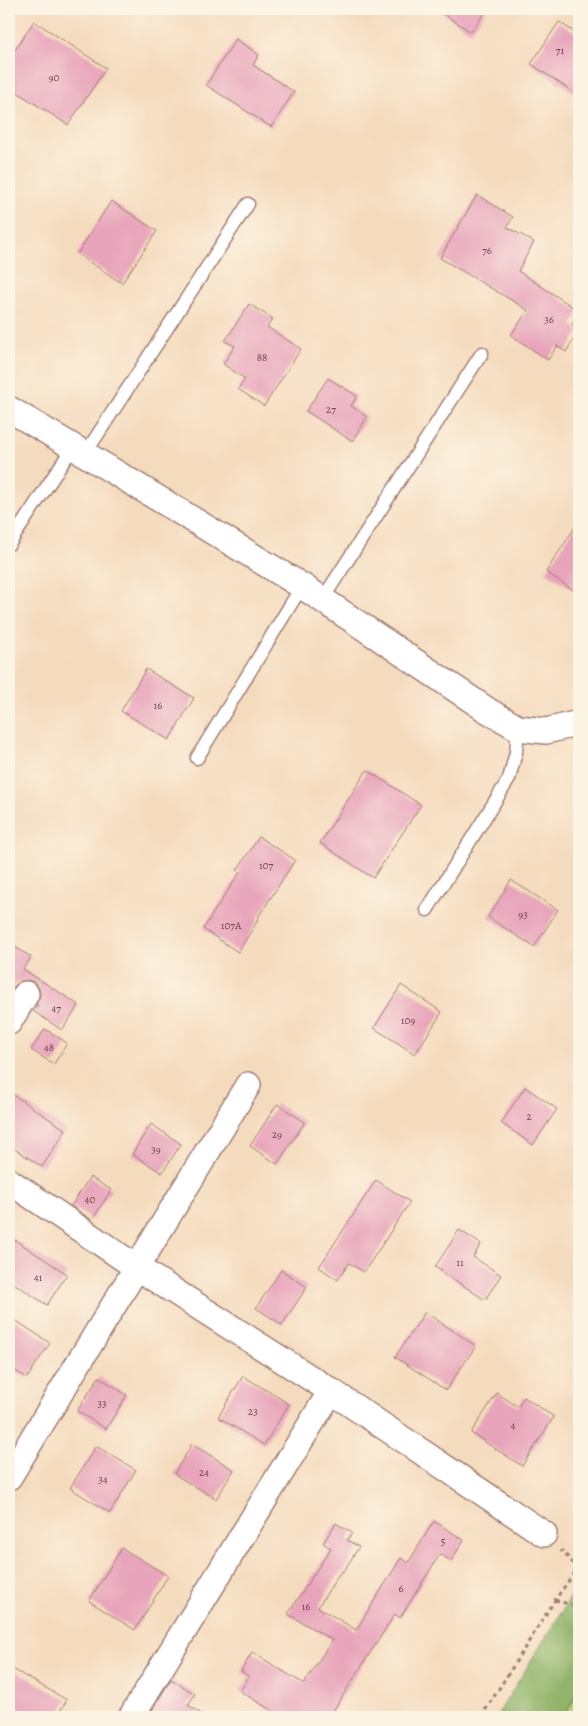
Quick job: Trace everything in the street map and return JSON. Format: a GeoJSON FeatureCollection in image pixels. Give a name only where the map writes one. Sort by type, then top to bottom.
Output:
{"type":"FeatureCollection","features":[{"type":"Feature","properties":{"kind":"street"},"geometry":{"type":"LineString","coordinates":[[9,409],[302,586],[487,710],[518,728],[546,731],[579,722]]}},
{"type":"Feature","properties":{"kind":"street"},"geometry":{"type":"LineString","coordinates":[[9,1022],[26,994]]}},
{"type":"Feature","properties":{"kind":"street"},"geometry":{"type":"LineString","coordinates":[[9,1477],[248,1085]]}},
{"type":"Feature","properties":{"kind":"street"},"geometry":{"type":"LineString","coordinates":[[9,1181],[136,1267],[331,1391],[544,1534]]}},
{"type":"Feature","properties":{"kind":"street"},"geometry":{"type":"LineString","coordinates":[[130,1717],[331,1391]]}},
{"type":"Feature","properties":{"kind":"lane"},"geometry":{"type":"LineString","coordinates":[[9,544],[79,450],[248,204]]}},
{"type":"Feature","properties":{"kind":"lane"},"geometry":{"type":"LineString","coordinates":[[322,600],[482,353]]}},
{"type":"Feature","properties":{"kind":"lane"},"geometry":{"type":"LineString","coordinates":[[197,758],[302,586]]}},
{"type":"Feature","properties":{"kind":"lane"},"geometry":{"type":"LineString","coordinates":[[427,910],[509,778],[516,752],[518,728]]}},
{"type":"Feature","properties":{"kind":"path"},"geometry":{"type":"LineString","coordinates":[[481,1717],[578,1567],[544,1534]]}},
{"type":"Feature","properties":{"kind":"path"},"geometry":{"type":"LineString","coordinates":[[555,1600],[579,1607]]}},
{"type":"Feature","properties":{"kind":"green space"},"geometry":{"type":"Polygon","coordinates":[[[579,1584],[579,1691],[563,1717],[496,1717],[579,1584]]]}},
{"type":"Feature","properties":{"kind":"green space"},"geometry":{"type":"Polygon","coordinates":[[[579,1691],[579,1717],[563,1717],[579,1691]]]}},
{"type":"Feature","properties":{"kind":"building"},"geometry":{"type":"Polygon","coordinates":[[[436,9],[487,9],[471,32],[436,9]]]}},
{"type":"Feature","properties":{"kind":"building"},"geometry":{"type":"Polygon","coordinates":[[[34,21],[106,68],[68,125],[9,87],[9,59],[34,21]]]}},
{"type":"Feature","properties":{"kind":"building"},"geometry":{"type":"Polygon","coordinates":[[[559,22],[579,35],[579,96],[531,64],[559,22]]]}},
{"type":"Feature","properties":{"kind":"building"},"geometry":{"type":"Polygon","coordinates":[[[236,39],[259,55],[253,65],[294,92],[271,127],[206,85],[236,39]]]}},
{"type":"Feature","properties":{"kind":"building"},"geometry":{"type":"Polygon","coordinates":[[[477,195],[513,217],[507,227],[534,242],[518,271],[579,311],[572,324],[579,331],[566,352],[557,346],[548,360],[511,335],[528,310],[440,258],[477,195]]]}},
{"type":"Feature","properties":{"kind":"building"},"geometry":{"type":"Polygon","coordinates":[[[111,201],[157,231],[122,283],[77,254],[111,201]]]}},
{"type":"Feature","properties":{"kind":"building"},"geometry":{"type":"Polygon","coordinates":[[[249,304],[273,319],[267,327],[301,349],[264,406],[238,389],[245,379],[223,364],[235,346],[225,341],[249,304]]]}},
{"type":"Feature","properties":{"kind":"building"},"geometry":{"type":"Polygon","coordinates":[[[328,378],[357,396],[351,406],[367,417],[352,441],[306,411],[328,378]]]}},
{"type":"Feature","properties":{"kind":"building"},"geometry":{"type":"Polygon","coordinates":[[[579,521],[579,594],[546,572],[579,521]]]}},
{"type":"Feature","properties":{"kind":"building"},"geometry":{"type":"Polygon","coordinates":[[[146,669],[194,698],[169,740],[121,711],[146,669]]]}},
{"type":"Feature","properties":{"kind":"building"},"geometry":{"type":"Polygon","coordinates":[[[367,770],[421,805],[373,878],[320,843],[367,770]]]}},
{"type":"Feature","properties":{"kind":"building"},"geometry":{"type":"Polygon","coordinates":[[[259,837],[295,860],[238,952],[203,929],[240,872],[237,870],[259,837]]]}},
{"type":"Feature","properties":{"kind":"building"},"geometry":{"type":"Polygon","coordinates":[[[511,880],[558,910],[534,947],[488,917],[511,880]]]}},
{"type":"Feature","properties":{"kind":"building"},"geometry":{"type":"Polygon","coordinates":[[[9,943],[31,957],[23,969],[79,1005],[62,1030],[33,1011],[38,1005],[36,1004],[40,995],[39,988],[34,982],[20,981],[9,991],[9,943]]]}},
{"type":"Feature","properties":{"kind":"building"},"geometry":{"type":"Polygon","coordinates":[[[401,985],[442,1012],[415,1054],[374,1028],[401,985]]]}},
{"type":"Feature","properties":{"kind":"building"},"geometry":{"type":"Polygon","coordinates":[[[45,1029],[67,1043],[54,1064],[31,1050],[45,1029]]]}},
{"type":"Feature","properties":{"kind":"building"},"geometry":{"type":"Polygon","coordinates":[[[525,1087],[557,1109],[533,1145],[501,1123],[525,1087]]]}},
{"type":"Feature","properties":{"kind":"building"},"geometry":{"type":"Polygon","coordinates":[[[9,1092],[66,1130],[42,1167],[9,1145],[9,1092]]]}},
{"type":"Feature","properties":{"kind":"building"},"geometry":{"type":"Polygon","coordinates":[[[277,1104],[305,1122],[277,1164],[250,1146],[277,1104]]]}},
{"type":"Feature","properties":{"kind":"building"},"geometry":{"type":"Polygon","coordinates":[[[151,1124],[181,1144],[162,1173],[132,1154],[151,1124]]]}},
{"type":"Feature","properties":{"kind":"building"},"geometry":{"type":"Polygon","coordinates":[[[90,1177],[111,1190],[92,1220],[71,1206],[90,1177]]]}},
{"type":"Feature","properties":{"kind":"building"},"geometry":{"type":"Polygon","coordinates":[[[376,1180],[410,1202],[364,1272],[349,1263],[338,1280],[319,1267],[376,1180]]]}},
{"type":"Feature","properties":{"kind":"building"},"geometry":{"type":"Polygon","coordinates":[[[459,1230],[481,1244],[473,1257],[501,1275],[485,1300],[435,1267],[459,1230]]]}},
{"type":"Feature","properties":{"kind":"building"},"geometry":{"type":"Polygon","coordinates":[[[9,1236],[67,1274],[47,1305],[9,1280],[9,1236]]]}},
{"type":"Feature","properties":{"kind":"building"},"geometry":{"type":"Polygon","coordinates":[[[281,1270],[307,1287],[282,1325],[256,1308],[281,1270]]]}},
{"type":"Feature","properties":{"kind":"building"},"geometry":{"type":"Polygon","coordinates":[[[425,1312],[476,1346],[446,1390],[395,1357],[425,1312]]]}},
{"type":"Feature","properties":{"kind":"building"},"geometry":{"type":"Polygon","coordinates":[[[15,1320],[50,1343],[27,1378],[9,1367],[9,1331],[15,1320]]]}},
{"type":"Feature","properties":{"kind":"building"},"geometry":{"type":"Polygon","coordinates":[[[243,1376],[289,1404],[264,1445],[218,1417],[243,1376]]]}},
{"type":"Feature","properties":{"kind":"building"},"geometry":{"type":"Polygon","coordinates":[[[99,1377],[127,1395],[106,1429],[77,1411],[99,1377]]]}},
{"type":"Feature","properties":{"kind":"building"},"geometry":{"type":"Polygon","coordinates":[[[497,1393],[518,1407],[524,1397],[554,1417],[522,1466],[471,1433],[497,1393]]]}},
{"type":"Feature","properties":{"kind":"building"},"geometry":{"type":"Polygon","coordinates":[[[192,1444],[234,1470],[216,1499],[174,1474],[192,1444]]]}},
{"type":"Feature","properties":{"kind":"building"},"geometry":{"type":"Polygon","coordinates":[[[96,1446],[136,1470],[110,1513],[70,1488],[96,1446]]]}},
{"type":"Feature","properties":{"kind":"building"},"geometry":{"type":"Polygon","coordinates":[[[434,1521],[464,1540],[451,1561],[440,1554],[400,1618],[395,1614],[329,1717],[282,1717],[240,1691],[249,1677],[241,1671],[252,1652],[304,1684],[332,1640],[288,1614],[331,1548],[323,1543],[336,1523],[352,1533],[347,1540],[359,1547],[318,1607],[356,1630],[401,1558],[408,1563],[434,1521]]]}},
{"type":"Feature","properties":{"kind":"building"},"geometry":{"type":"Polygon","coordinates":[[[122,1548],[168,1576],[135,1630],[89,1601],[122,1548]]]}},
{"type":"Feature","properties":{"kind":"building"},"geometry":{"type":"Polygon","coordinates":[[[9,1667],[67,1700],[56,1717],[26,1717],[9,1707],[9,1667]]]}},
{"type":"Feature","properties":{"kind":"building"},"geometry":{"type":"Polygon","coordinates":[[[171,1679],[195,1694],[188,1705],[206,1717],[148,1717],[171,1679]]]}}]}
